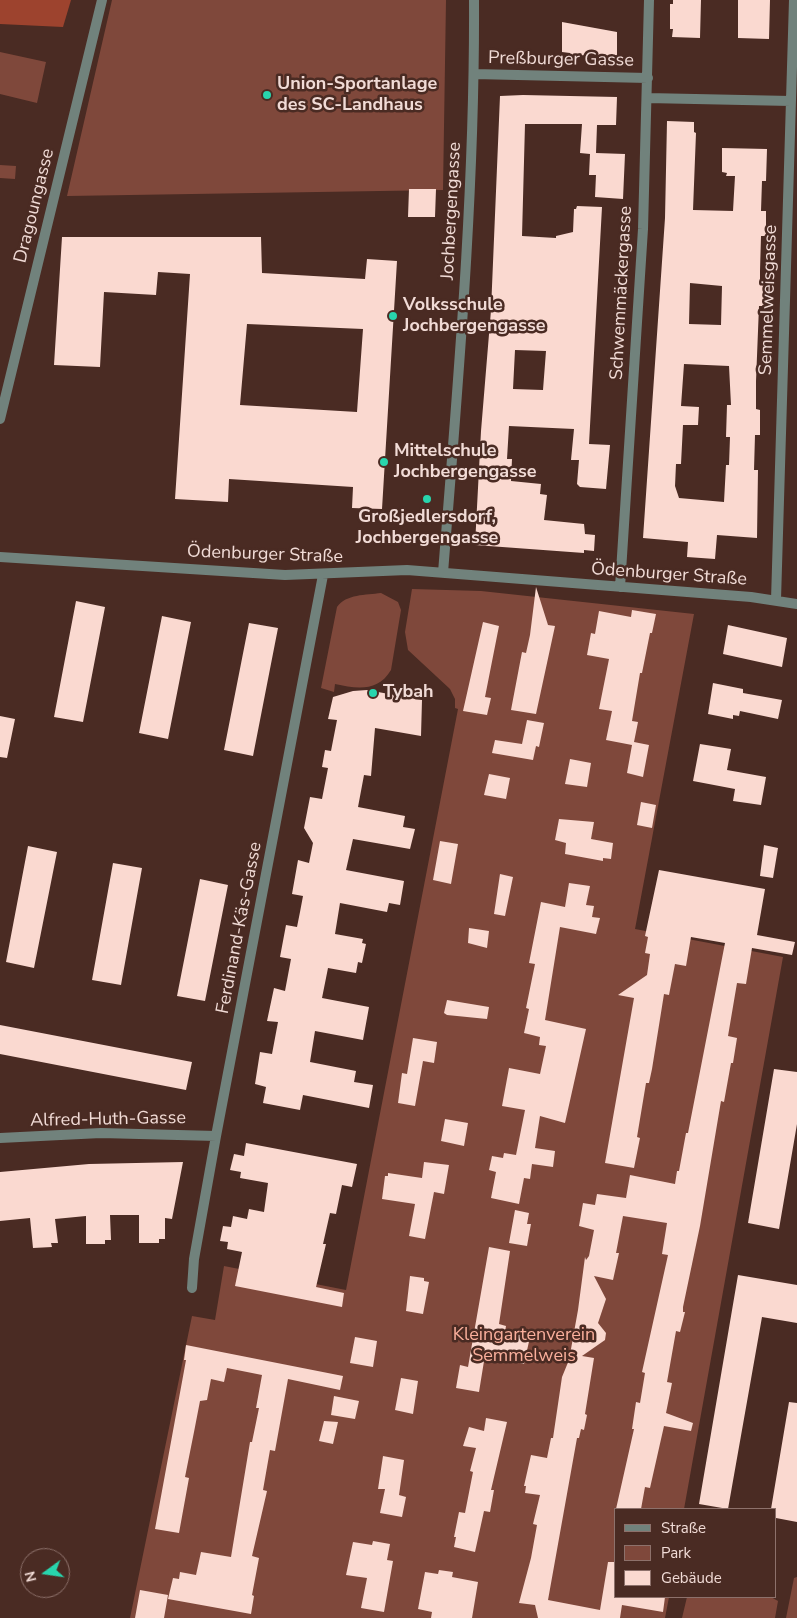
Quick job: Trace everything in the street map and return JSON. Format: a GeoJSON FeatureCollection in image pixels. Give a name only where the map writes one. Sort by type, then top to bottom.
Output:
{"type":"FeatureCollection","features":[{"type":"Feature","properties":{"kind":"street","name":"Dragoungasse"},"geometry":{"type":"LineString","coordinates":[[0,419],[102,0]]}},
{"type":"Feature","properties":{"kind":"street","name":"Jochbergengasse"},"geometry":{"type":"LineString","coordinates":[[443,573],[456,420],[474,74],[474,0]]}},
{"type":"Feature","properties":{"kind":"street","name":"Schwemmäckergasse"},"geometry":{"type":"LineString","coordinates":[[620,587],[635,364],[648,78],[649,0]]}},
{"type":"Feature","properties":{"kind":"street","name":"Semmelweisgasse"},"geometry":{"type":"LineString","coordinates":[[776,600],[791,101],[794,80],[794,0]]}},
{"type":"Feature","properties":{"kind":"street","name":"Preßburger Gasse"},"geometry":{"type":"LineString","coordinates":[[474,74],[648,78]]}},
{"type":"Feature","properties":{"kind":"street"},"geometry":{"type":"LineString","coordinates":[[647,98],[791,101]]}},
{"type":"Feature","properties":{"kind":"street","name":"Ödenburger Straße"},"geometry":{"type":"LineString","coordinates":[[0,557],[262,574],[323,575],[407,570],[776,600],[797,604]]}},
{"type":"Feature","properties":{"kind":"street","name":"Ferdinand-Käs-Gasse"},"geometry":{"type":"LineString","coordinates":[[192,1288],[194,1258],[216,1136],[323,575]]}},
{"type":"Feature","properties":{"kind":"street","name":"Alfred-Huth-Gasse"},"geometry":{"type":"LineString","coordinates":[[0,1138],[101,1133],[216,1136]]}},
{"type":"Feature","properties":{"kind":"green space","name":"Union-Sportanlage des SC-Landhaus"},"geometry":{"type":"Polygon","coordinates":[[[112,0],[446,0],[443,190],[67,196],[112,0]]]}},
{"type":"Feature","properties":{"kind":"green space"},"geometry":{"type":"Polygon","coordinates":[[[0,52],[46,62],[37,103],[0,94],[0,52]]]}},
{"type":"Feature","properties":{"kind":"green space"},"geometry":{"type":"Polygon","coordinates":[[[0,165],[16,166],[15,179],[0,178],[0,165]]]}},
{"type":"Feature","properties":{"kind":"green space","name":"Kleingartenverein Semmelweis"},"geometry":{"type":"Polygon","coordinates":[[[412,589],[481,591],[694,614],[635,929],[783,957],[684,1508],[614,1508],[614,1598],[669,1598],[665,1618],[130,1618],[192,1316],[215,1320],[224,1266],[346,1290],[458,709],[455,708],[455,699],[450,689],[408,650],[405,632],[412,589]]]}},
{"type":"Feature","properties":{"kind":"green space"},"geometry":{"type":"Polygon","coordinates":[[[381,593],[398,602],[401,610],[391,670],[380,682],[366,687],[359,688],[335,684],[334,692],[321,688],[337,607],[351,597],[381,593]]]}},
{"type":"Feature","properties":{"kind":"green space"},"geometry":{"type":"Polygon","coordinates":[[[797,1577],[797,1618],[786,1618],[794,1578],[797,1577]]]}},
{"type":"Feature","properties":{"kind":"green space"},"geometry":{"type":"Polygon","coordinates":[[[687,1598],[773,1598],[778,1601],[775,1618],[682,1618],[687,1598]]]}},
{"type":"Feature","properties":{"kind":"shaded area"},"geometry":{"type":"Polygon","coordinates":[[[0,0],[71,0],[63,27],[0,24],[0,0]]]}},
{"type":"Feature","properties":{"kind":"building"},"geometry":{"type":"Polygon","coordinates":[[[673,0],[701,0],[700,38],[672,37],[673,29],[670,29],[670,4],[673,4],[673,0]]]}},
{"type":"Feature","properties":{"kind":"building"},"geometry":{"type":"Polygon","coordinates":[[[738,0],[770,0],[769,39],[738,38],[738,0]]]}},
{"type":"Feature","properties":{"kind":"building"},"geometry":{"type":"Polygon","coordinates":[[[562,22],[617,32],[617,56],[570,55],[570,53],[562,52],[562,22]]]}},
{"type":"Feature","properties":{"kind":"building"},"geometry":{"type":"Polygon","coordinates":[[[500,96],[617,97],[616,125],[597,125],[596,153],[625,154],[623,199],[595,197],[596,175],[589,175],[590,154],[580,153],[582,124],[525,124],[522,236],[556,238],[556,236],[573,232],[574,209],[577,206],[602,207],[589,444],[610,445],[606,489],[580,487],[577,484],[579,460],[571,460],[574,429],[509,426],[507,459],[512,459],[511,481],[541,484],[540,494],[547,495],[544,520],[584,524],[585,534],[595,535],[594,551],[584,550],[584,553],[475,545],[481,431],[491,310],[500,96]],[[515,350],[513,389],[543,390],[546,351],[515,350]]]}},
{"type":"Feature","properties":{"kind":"building"},"geometry":{"type":"Polygon","coordinates":[[[667,121],[694,122],[694,132],[696,133],[693,210],[733,211],[735,176],[726,176],[727,173],[722,172],[722,148],[767,149],[766,181],[762,181],[761,211],[766,211],[766,236],[761,236],[760,271],[760,280],[765,280],[764,306],[759,306],[756,381],[756,409],[760,410],[760,435],[755,435],[754,470],[758,470],[757,538],[717,535],[715,559],[687,557],[688,542],[643,538],[665,218],[667,121]],[[690,283],[689,324],[721,325],[722,286],[690,283]],[[684,364],[681,406],[699,407],[698,425],[683,425],[681,464],[676,464],[675,486],[679,498],[724,502],[726,465],[729,465],[730,437],[726,437],[727,405],[731,405],[729,366],[684,364]]]}},
{"type":"Feature","properties":{"kind":"building"},"geometry":{"type":"Polygon","coordinates":[[[409,189],[436,189],[435,217],[408,217],[409,189]]]}},
{"type":"Feature","properties":{"kind":"building"},"geometry":{"type":"Polygon","coordinates":[[[62,237],[261,237],[262,273],[365,279],[367,259],[397,261],[382,509],[352,508],[353,487],[229,479],[228,502],[175,499],[190,274],[158,272],[156,295],[104,292],[100,367],[54,365],[62,237]],[[247,324],[240,405],[357,412],[363,329],[247,324]]]}},
{"type":"Feature","properties":{"kind":"building"},"geometry":{"type":"Polygon","coordinates":[[[536,587],[548,625],[555,626],[536,714],[511,710],[522,652],[526,653],[530,635],[536,587]]]}},
{"type":"Feature","properties":{"kind":"building"},"geometry":{"type":"Polygon","coordinates":[[[76,601],[105,607],[83,722],[54,717],[76,601]]]}},
{"type":"Feature","properties":{"kind":"building"},"geometry":{"type":"Polygon","coordinates":[[[632,610],[656,614],[642,673],[640,673],[632,721],[638,722],[634,742],[649,745],[643,777],[627,773],[632,745],[606,740],[612,711],[599,709],[609,659],[587,655],[591,633],[595,634],[599,611],[631,617],[632,610]]]}},
{"type":"Feature","properties":{"kind":"building"},"geometry":{"type":"Polygon","coordinates":[[[162,616],[191,622],[168,739],[139,733],[162,616]]]}},
{"type":"Feature","properties":{"kind":"building"},"geometry":{"type":"Polygon","coordinates":[[[483,622],[499,626],[485,697],[491,698],[487,715],[463,711],[483,622]]]}},
{"type":"Feature","properties":{"kind":"building"},"geometry":{"type":"Polygon","coordinates":[[[249,623],[278,628],[253,756],[224,750],[249,623]]]}},
{"type":"Feature","properties":{"kind":"building"},"geometry":{"type":"Polygon","coordinates":[[[728,625],[787,638],[782,667],[723,654],[728,625]]]}},
{"type":"Feature","properties":{"kind":"building"},"geometry":{"type":"Polygon","coordinates":[[[713,683],[743,689],[743,693],[782,700],[778,719],[740,711],[739,716],[733,715],[733,719],[708,714],[713,683]]]}},
{"type":"Feature","properties":{"kind":"building"},"geometry":{"type":"Polygon","coordinates":[[[367,690],[422,700],[421,736],[375,728],[371,776],[364,775],[358,807],[405,816],[403,827],[415,829],[410,849],[353,839],[346,870],[404,881],[400,905],[389,903],[387,912],[340,903],[335,934],[363,939],[362,943],[366,944],[362,963],[358,962],[356,973],[328,968],[322,998],[369,1007],[363,1040],[315,1031],[310,1062],[356,1071],[354,1082],[373,1085],[369,1108],[303,1095],[300,1110],[263,1103],[266,1087],[255,1084],[260,1052],[272,1054],[278,1022],[267,1021],[274,988],[285,991],[291,959],[280,957],[286,925],[297,927],[303,896],[292,894],[298,860],[309,863],[313,843],[304,828],[310,797],[322,799],[328,768],[322,767],[325,750],[331,751],[337,720],[328,719],[333,697],[353,691],[367,690]]]}},
{"type":"Feature","properties":{"kind":"building"},"geometry":{"type":"Polygon","coordinates":[[[0,716],[15,719],[7,758],[0,757],[0,716]]]}},
{"type":"Feature","properties":{"kind":"building"},"geometry":{"type":"Polygon","coordinates":[[[527,720],[544,723],[539,747],[536,746],[533,760],[492,753],[495,740],[522,744],[527,720]]]}},
{"type":"Feature","properties":{"kind":"building"},"geometry":{"type":"Polygon","coordinates":[[[700,744],[731,749],[727,770],[766,777],[761,805],[733,801],[735,789],[693,781],[700,744]]]}},
{"type":"Feature","properties":{"kind":"building"},"geometry":{"type":"Polygon","coordinates":[[[570,759],[591,763],[587,787],[565,784],[570,759]]]}},
{"type":"Feature","properties":{"kind":"building"},"geometry":{"type":"Polygon","coordinates":[[[489,774],[510,778],[506,799],[484,795],[489,774]]]}},
{"type":"Feature","properties":{"kind":"building"},"geometry":{"type":"Polygon","coordinates":[[[641,802],[656,805],[652,828],[637,825],[641,802]]]}},
{"type":"Feature","properties":{"kind":"building"},"geometry":{"type":"Polygon","coordinates":[[[559,819],[594,822],[591,839],[613,843],[611,859],[603,858],[603,861],[565,854],[566,843],[555,840],[559,819]]]}},
{"type":"Feature","properties":{"kind":"building"},"geometry":{"type":"Polygon","coordinates":[[[440,841],[458,844],[451,884],[433,880],[440,841]]]}},
{"type":"Feature","properties":{"kind":"building"},"geometry":{"type":"Polygon","coordinates":[[[764,845],[778,848],[773,878],[760,876],[764,845]]]}},
{"type":"Feature","properties":{"kind":"building"},"geometry":{"type":"Polygon","coordinates":[[[28,846],[57,852],[34,968],[6,962],[28,846]]]}},
{"type":"Feature","properties":{"kind":"building"},"geometry":{"type":"Polygon","coordinates":[[[113,863],[142,868],[121,985],[92,980],[113,863]]]}},
{"type":"Feature","properties":{"kind":"building"},"geometry":{"type":"Polygon","coordinates":[[[659,870],[765,889],[757,935],[795,942],[792,955],[752,948],[746,984],[737,983],[728,1036],[737,1038],[733,1063],[731,1063],[724,1102],[721,1101],[700,1226],[683,1307],[683,1312],[685,1312],[680,1332],[676,1331],[667,1382],[672,1383],[666,1413],[693,1423],[691,1431],[664,1426],[650,1488],[645,1487],[641,1508],[616,1508],[634,1429],[632,1429],[636,1402],[640,1403],[645,1373],[642,1372],[668,1255],[662,1254],[667,1223],[623,1216],[616,1253],[619,1253],[613,1280],[594,1276],[606,1299],[598,1323],[606,1333],[605,1340],[582,1356],[594,1358],[585,1414],[587,1415],[584,1430],[581,1429],[579,1438],[577,1438],[548,1600],[600,1610],[608,1562],[614,1562],[614,1598],[665,1598],[663,1612],[622,1605],[620,1618],[538,1618],[535,1605],[519,1603],[531,1558],[537,1525],[533,1524],[540,1495],[525,1493],[526,1486],[524,1486],[531,1455],[547,1458],[551,1438],[553,1438],[562,1377],[569,1360],[578,1310],[585,1257],[586,1260],[589,1256],[594,1230],[579,1226],[583,1203],[595,1205],[597,1194],[626,1198],[630,1175],[675,1184],[686,1133],[688,1133],[725,943],[691,937],[686,966],[675,964],[669,995],[664,994],[652,1069],[649,1083],[646,1083],[637,1137],[640,1138],[634,1168],[605,1163],[634,998],[618,995],[647,975],[650,954],[645,953],[648,937],[645,936],[659,870]]]}},
{"type":"Feature","properties":{"kind":"building"},"geometry":{"type":"Polygon","coordinates":[[[500,874],[513,877],[505,916],[494,914],[500,874]]]}},
{"type":"Feature","properties":{"kind":"building"},"geometry":{"type":"Polygon","coordinates":[[[200,879],[228,885],[205,1001],[177,996],[200,879]]]}},
{"type":"Feature","properties":{"kind":"building"},"geometry":{"type":"Polygon","coordinates":[[[569,883],[590,886],[586,905],[594,906],[592,917],[600,918],[596,934],[560,927],[545,1020],[586,1029],[565,1123],[540,1116],[535,1148],[555,1151],[553,1167],[532,1164],[530,1179],[524,1178],[519,1204],[491,1198],[496,1172],[489,1170],[492,1156],[503,1158],[504,1153],[516,1155],[525,1110],[502,1106],[509,1068],[540,1074],[546,1046],[539,1045],[540,1037],[524,1033],[529,1009],[526,1008],[535,964],[529,963],[541,902],[565,907],[569,883]]]}},
{"type":"Feature","properties":{"kind":"building"},"geometry":{"type":"Polygon","coordinates":[[[469,928],[489,931],[487,948],[468,943],[469,928]]]}},
{"type":"Feature","properties":{"kind":"building"},"geometry":{"type":"Polygon","coordinates":[[[447,1000],[489,1007],[487,1019],[447,1015],[444,1013],[447,1000]]]}},
{"type":"Feature","properties":{"kind":"building"},"geometry":{"type":"Polygon","coordinates":[[[0,1025],[192,1062],[186,1090],[0,1054],[0,1025]]]}},
{"type":"Feature","properties":{"kind":"building"},"geometry":{"type":"Polygon","coordinates":[[[413,1038],[437,1042],[434,1063],[423,1061],[415,1106],[398,1103],[402,1073],[407,1074],[413,1038]]]}},
{"type":"Feature","properties":{"kind":"building"},"geometry":{"type":"Polygon","coordinates":[[[774,1069],[797,1072],[797,1124],[779,1229],[748,1223],[774,1069]]]}},
{"type":"Feature","properties":{"kind":"building"},"geometry":{"type":"Polygon","coordinates":[[[445,1119],[468,1123],[464,1146],[441,1141],[445,1119]]]}},
{"type":"Feature","properties":{"kind":"building"},"geometry":{"type":"Polygon","coordinates":[[[246,1143],[357,1164],[352,1187],[342,1185],[336,1214],[330,1213],[323,1244],[326,1244],[316,1287],[344,1293],[342,1307],[235,1286],[242,1252],[227,1249],[228,1242],[220,1241],[223,1226],[231,1227],[233,1216],[247,1219],[249,1209],[264,1212],[268,1183],[240,1178],[241,1172],[230,1170],[234,1154],[244,1156],[246,1143]]]}},
{"type":"Feature","properties":{"kind":"building"},"geometry":{"type":"Polygon","coordinates":[[[183,1162],[172,1219],[165,1218],[165,1239],[159,1239],[159,1243],[139,1243],[139,1215],[110,1215],[111,1240],[105,1240],[105,1244],[86,1244],[86,1216],[55,1219],[58,1243],[51,1243],[52,1247],[33,1248],[30,1218],[0,1221],[0,1172],[89,1164],[183,1162]]]}},
{"type":"Feature","properties":{"kind":"building"},"geometry":{"type":"Polygon","coordinates":[[[424,1162],[449,1165],[444,1194],[434,1192],[425,1239],[409,1236],[415,1204],[382,1199],[385,1176],[388,1176],[388,1173],[422,1178],[424,1162]]]}},
{"type":"Feature","properties":{"kind":"building"},"geometry":{"type":"Polygon","coordinates":[[[515,1210],[529,1213],[527,1224],[531,1224],[527,1246],[509,1243],[515,1210]]]}},
{"type":"Feature","properties":{"kind":"building"},"geometry":{"type":"Polygon","coordinates":[[[489,1247],[510,1251],[499,1324],[506,1326],[505,1332],[530,1337],[524,1364],[485,1355],[479,1392],[456,1388],[460,1365],[468,1367],[489,1247]]]}},
{"type":"Feature","properties":{"kind":"building"},"geometry":{"type":"Polygon","coordinates":[[[738,1275],[797,1285],[797,1323],[762,1317],[728,1508],[699,1504],[738,1275]]]}},
{"type":"Feature","properties":{"kind":"building"},"geometry":{"type":"Polygon","coordinates":[[[410,1276],[424,1278],[424,1281],[429,1282],[423,1314],[406,1311],[410,1276]]]}},
{"type":"Feature","properties":{"kind":"building"},"geometry":{"type":"Polygon","coordinates":[[[355,1337],[377,1341],[373,1367],[350,1363],[355,1337]]]}},
{"type":"Feature","properties":{"kind":"building"},"geometry":{"type":"Polygon","coordinates":[[[186,1345],[343,1376],[340,1390],[288,1379],[275,1451],[270,1450],[263,1490],[267,1491],[252,1556],[259,1558],[252,1595],[254,1596],[251,1614],[168,1599],[173,1578],[179,1579],[180,1572],[196,1575],[201,1552],[231,1557],[250,1442],[252,1442],[259,1408],[256,1408],[262,1375],[227,1368],[224,1382],[211,1379],[207,1400],[200,1401],[185,1477],[189,1478],[179,1533],[155,1529],[186,1360],[184,1360],[186,1345]]]}},
{"type":"Feature","properties":{"kind":"building"},"geometry":{"type":"Polygon","coordinates":[[[401,1378],[418,1381],[413,1414],[395,1410],[401,1378]]]}},
{"type":"Feature","properties":{"kind":"building"},"geometry":{"type":"Polygon","coordinates":[[[334,1396],[359,1401],[355,1419],[331,1415],[334,1396]]]}},
{"type":"Feature","properties":{"kind":"building"},"geometry":{"type":"Polygon","coordinates":[[[789,1402],[797,1403],[797,1522],[777,1518],[777,1508],[771,1508],[789,1402]]]}},
{"type":"Feature","properties":{"kind":"building"},"geometry":{"type":"Polygon","coordinates":[[[486,1418],[507,1422],[491,1490],[494,1490],[490,1512],[484,1511],[475,1552],[454,1547],[456,1537],[454,1537],[459,1512],[465,1513],[473,1472],[470,1471],[476,1448],[463,1446],[469,1427],[484,1431],[486,1418]]]}},
{"type":"Feature","properties":{"kind":"building"},"geometry":{"type":"Polygon","coordinates":[[[324,1421],[338,1422],[333,1444],[319,1441],[324,1421]]]}},
{"type":"Feature","properties":{"kind":"building"},"geometry":{"type":"Polygon","coordinates":[[[383,1456],[404,1460],[399,1495],[406,1497],[402,1517],[380,1513],[385,1489],[378,1489],[383,1456]]]}},
{"type":"Feature","properties":{"kind":"building"},"geometry":{"type":"Polygon","coordinates":[[[373,1541],[390,1544],[387,1560],[393,1561],[384,1612],[361,1608],[367,1578],[346,1575],[353,1542],[372,1545],[373,1541]]]}},
{"type":"Feature","properties":{"kind":"building"},"geometry":{"type":"Polygon","coordinates":[[[439,1570],[453,1572],[452,1577],[478,1582],[472,1618],[431,1618],[432,1612],[418,1609],[425,1572],[438,1574],[439,1570]]]}},
{"type":"Feature","properties":{"kind":"building"},"geometry":{"type":"Polygon","coordinates":[[[140,1590],[168,1595],[164,1618],[135,1618],[140,1590]]]}},
{"type":"Feature","properties":{"kind":"place","name":"Union-Sportanlage des SC-Landhaus"},"geometry":{"type":"Point","coordinates":[267,95]}},
{"type":"Feature","properties":{"kind":"place","name":"Volksschule Jochbergengasse"},"geometry":{"type":"Point","coordinates":[393,316]}},
{"type":"Feature","properties":{"kind":"place","name":"Mittelschule Jochbergengasse"},"geometry":{"type":"Point","coordinates":[384,462]}},
{"type":"Feature","properties":{"kind":"place","name":"Großjedlersdorf, Jochbergengasse"},"geometry":{"type":"Point","coordinates":[427,499]}},
{"type":"Feature","properties":{"kind":"place","name":"Tybah"},"geometry":{"type":"Point","coordinates":[373,693]}}]}
